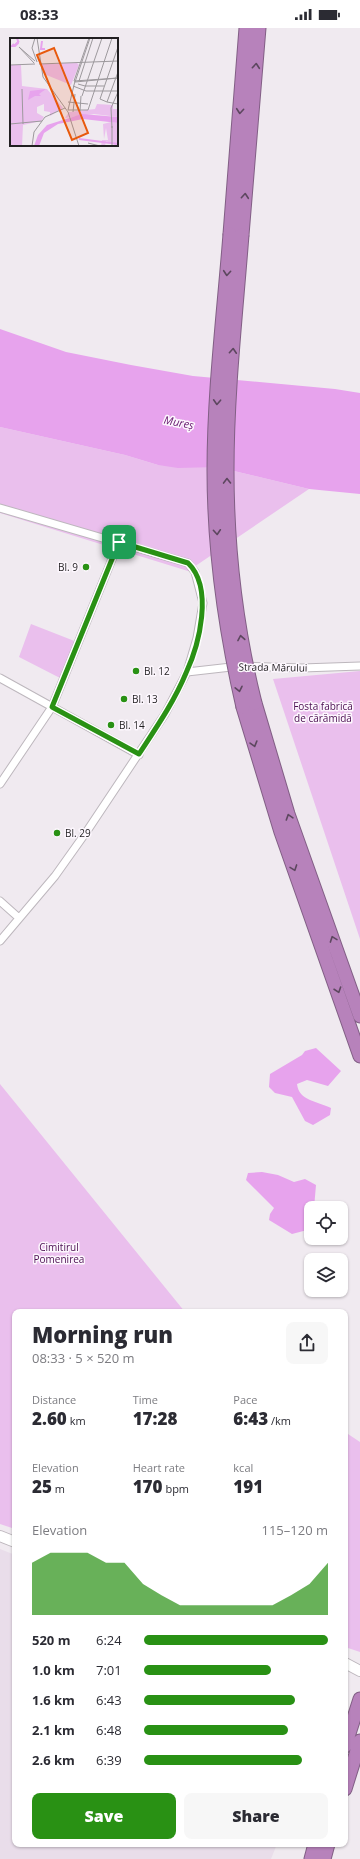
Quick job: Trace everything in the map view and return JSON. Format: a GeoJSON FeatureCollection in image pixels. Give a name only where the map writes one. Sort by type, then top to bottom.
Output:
{"type":"FeatureCollection","features":[{"type":"Feature","properties":{"kind":"highway"},"geometry":{"type":"LineString","coordinates":[[246,28],[251,44],[236,234],[217,401],[215,496],[218,553],[223,600],[232,658],[360,1016]]}},
{"type":"Feature","properties":{"kind":"highway"},"geometry":{"type":"LineString","coordinates":[[251,44],[259,28]]}},
{"type":"Feature","properties":{"kind":"highway"},"geometry":{"type":"LineString","coordinates":[[249,705],[281,832],[360,1056]]}},
{"type":"Feature","properties":{"kind":"highway"},"geometry":{"type":"LineString","coordinates":[[348,1737],[359,1702]]}},
{"type":"Feature","properties":{"kind":"highway"},"geometry":{"type":"LineString","coordinates":[[348,1779],[360,1741]]}},
{"type":"Feature","properties":{"kind":"highway"},"geometry":{"type":"LineString","coordinates":[[311,1859],[314,1847]]}},
{"type":"Feature","properties":{"kind":"highway"},"geometry":{"type":"LineString","coordinates":[[324,1859],[327,1847]]}},
{"type":"Feature","properties":{"kind":"main road"},"geometry":{"type":"LineString","coordinates":[[0,1536],[12,1541]]}},
{"type":"Feature","properties":{"kind":"main road"},"geometry":{"type":"LineString","coordinates":[[352,1664],[360,1671]]}},
{"type":"Feature","properties":{"kind":"street"},"geometry":{"type":"LineString","coordinates":[[0,508],[188,563],[195,572],[203,603],[197,638],[187,672],[165,714],[55,876],[0,941]]}},
{"type":"Feature","properties":{"kind":"street"},"geometry":{"type":"LineString","coordinates":[[0,784],[52,707],[119,542]]}},
{"type":"Feature","properties":{"kind":"street","name":"Strada Mărului"},"geometry":{"type":"LineString","coordinates":[[187,672],[240,666],[302,668],[360,666]]}},
{"type":"Feature","properties":{"kind":"street"},"geometry":{"type":"LineString","coordinates":[[0,678],[139,754]]}},
{"type":"Feature","properties":{"kind":"street"},"geometry":{"type":"LineString","coordinates":[[0,901],[19,918]]}},
{"type":"Feature","properties":{"kind":"shaded area"},"geometry":{"type":"Polygon","coordinates":[[[0,1549],[12,1554],[12,1847],[276,1847],[271,1859],[0,1859],[0,1549]]]}},
{"type":"Feature","properties":{"kind":"green space"},"geometry":{"type":"Polygon","coordinates":[[[0,427],[125,455],[158,465],[217,467],[309,489],[188,571],[0,513],[0,427]]]}},
{"type":"Feature","properties":{"kind":"green space"},"geometry":{"type":"Polygon","coordinates":[[[31,624],[77,642],[60,678],[19,657],[31,624]]]}},
{"type":"Feature","properties":{"kind":"green space","name":"Fosta fabrică de cărămidă"},"geometry":{"type":"Polygon","coordinates":[[[360,671],[360,939],[273,679],[360,671]]]}},
{"type":"Feature","properties":{"kind":"green space","name":"Cimitirul Pomenirea"},"geometry":{"type":"Polygon","coordinates":[[[0,1084],[183,1309],[12,1309],[12,1528],[0,1524],[0,1084]]]}},
{"type":"Feature","properties":{"kind":"green space"},"geometry":{"type":"Polygon","coordinates":[[[348,1434],[360,1442],[360,1652],[348,1648],[348,1434]]]}},
{"type":"Feature","properties":{"kind":"water","name":"Mureș"},"geometry":{"type":"Polygon","coordinates":[[[0,329],[66,352],[131,365],[193,376],[335,389],[360,393],[360,494],[309,489],[217,467],[178,468],[158,465],[125,455],[0,427],[0,329]]]}},
{"type":"Feature","properties":{"kind":"water"},"geometry":{"type":"Polygon","coordinates":[[[316,1048],[341,1071],[328,1086],[307,1080],[297,1084],[298,1090],[305,1097],[331,1108],[330,1115],[313,1125],[305,1121],[292,1097],[275,1093],[269,1087],[270,1074],[302,1055],[305,1051],[316,1048]]]}},
{"type":"Feature","properties":{"kind":"water"},"geometry":{"type":"Polygon","coordinates":[[[262,1172],[278,1175],[294,1182],[305,1179],[316,1185],[315,1201],[304,1201],[304,1231],[292,1234],[269,1220],[270,1214],[274,1208],[246,1180],[248,1173],[262,1172]]]}},
{"type":"Feature","properties":{"kind":"place","name":"Bl. 9"},"geometry":{"type":"Point","coordinates":[86,567]}},
{"type":"Feature","properties":{"kind":"place","name":"Bl. 12"},"geometry":{"type":"Point","coordinates":[136,671]}},
{"type":"Feature","properties":{"kind":"place","name":"Bl. 13"},"geometry":{"type":"Point","coordinates":[124,699]}},
{"type":"Feature","properties":{"kind":"place","name":"Bl. 14"},"geometry":{"type":"Point","coordinates":[111,725]}},
{"type":"Feature","properties":{"kind":"place","name":"Bl. 29"},"geometry":{"type":"Point","coordinates":[57,833]}},
{"type":"Feature","properties":{"kind":"route"},"geometry":{"type":"LineString","coordinates":[[119,542],[188,563],[195,572],[201,590],[203,603],[197,638],[187,672],[165,714],[139,754],[52,707],[119,542]]}}]}
